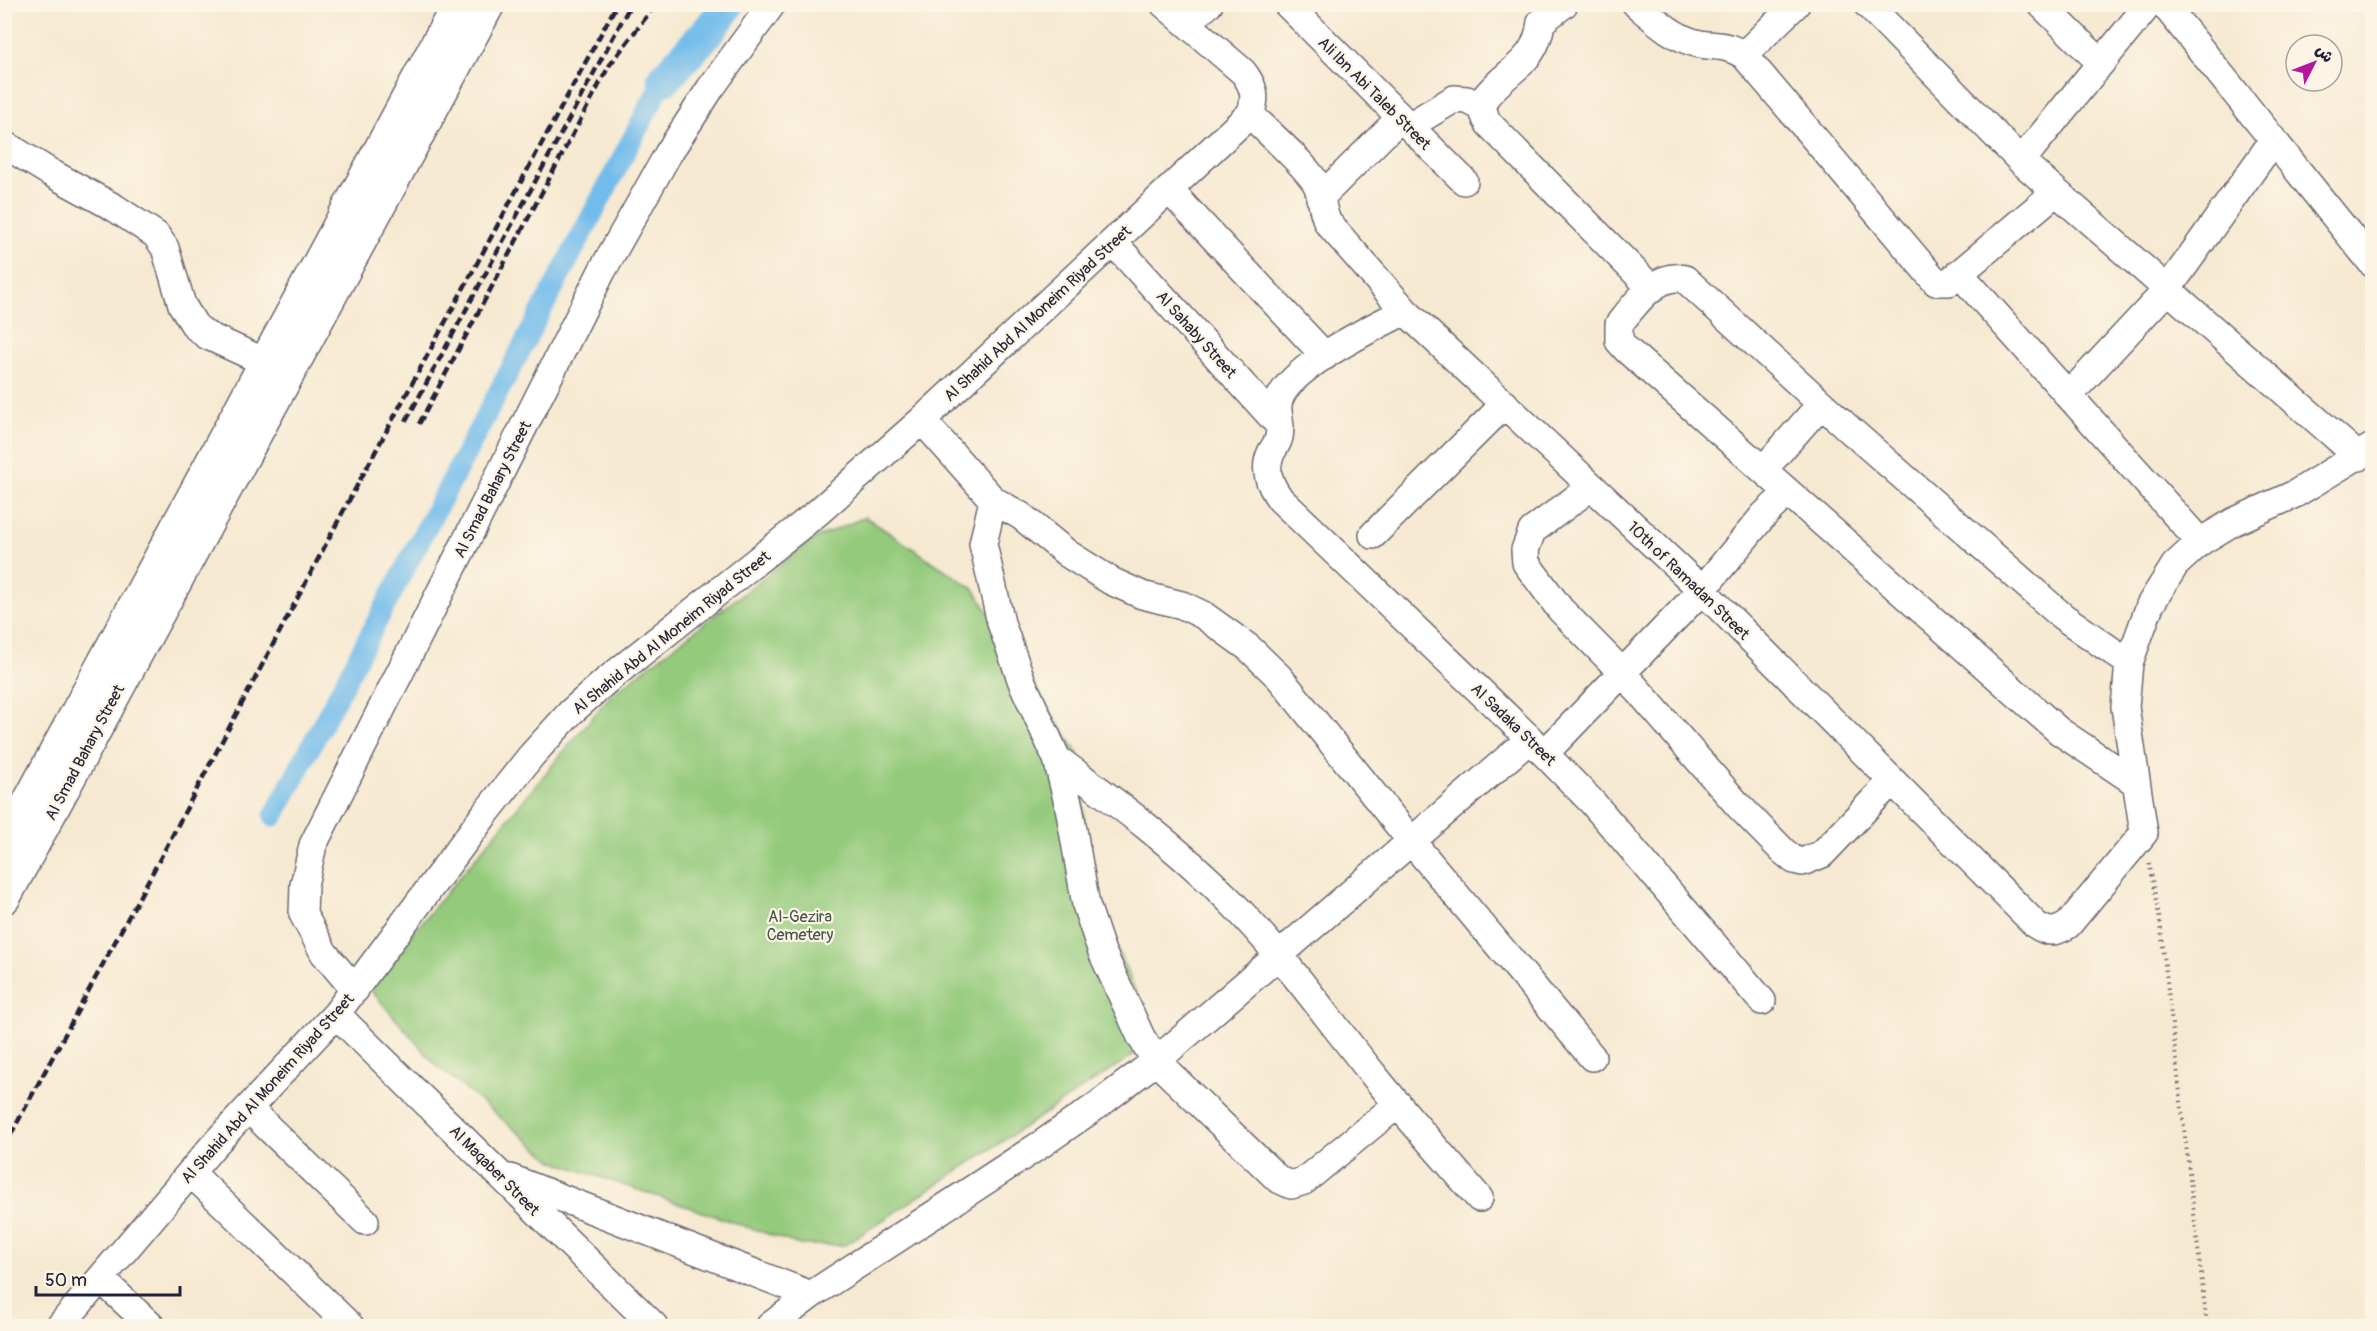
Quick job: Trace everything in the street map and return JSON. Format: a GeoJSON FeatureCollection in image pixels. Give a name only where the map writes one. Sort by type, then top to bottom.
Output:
{"type":"FeatureCollection","features":[{"type":"Feature","properties":{"kind":"highway","name":"Al Smad Bahary Street"},"geometry":{"type":"LineString","coordinates":[[4,849],[459,4]]}},
{"type":"Feature","properties":{"kind":"highway","name":"Al Smad Bahary Street"},"geometry":{"type":"LineString","coordinates":[[4,897],[488,4]]}},
{"type":"Feature","properties":{"kind":"street","name":"Al Smad Bahary Street"},"geometry":{"type":"LineString","coordinates":[[355,990],[324,953],[303,914],[304,885],[313,845],[603,271],[668,154],[710,89],[772,4]]}},
{"type":"Feature","properties":{"kind":"street"},"geometry":{"type":"LineString","coordinates":[[1164,4],[1243,72],[1251,82],[1255,99],[1250,114]]}},
{"type":"Feature","properties":{"kind":"street"},"geometry":{"type":"LineString","coordinates":[[1186,23],[1209,4]]}},
{"type":"Feature","properties":{"kind":"street","name":"Ali Ibn Abi Taleb Street"},"geometry":{"type":"LineString","coordinates":[[1287,4],[1464,181]]}},
{"type":"Feature","properties":{"kind":"street"},"geometry":{"type":"LineString","coordinates":[[1482,107],[1488,94],[1531,54],[1538,44],[1534,13],[1564,4]]}},
{"type":"Feature","properties":{"kind":"street"},"geometry":{"type":"LineString","coordinates":[[1636,4],[1679,36],[1699,44],[1731,47],[1744,55],[1936,282],[1944,284],[1959,273],[2055,192]]}},
{"type":"Feature","properties":{"kind":"street"},"geometry":{"type":"LineString","coordinates":[[1744,55],[1796,4]]}},
{"type":"Feature","properties":{"kind":"street"},"geometry":{"type":"LineString","coordinates":[[1867,4],[2021,161],[2055,192],[2167,290],[2366,452],[2295,494],[2233,522],[2200,542],[2175,565],[2150,605],[2129,663],[2125,707],[2144,833]]}},
{"type":"Feature","properties":{"kind":"street"},"geometry":{"type":"LineString","coordinates":[[2041,4],[2100,62]]}},
{"type":"Feature","properties":{"kind":"street"},"geometry":{"type":"LineString","coordinates":[[2021,161],[2149,4]]}},
{"type":"Feature","properties":{"kind":"street"},"geometry":{"type":"LineString","coordinates":[[2164,4],[2373,263]]}},
{"type":"Feature","properties":{"kind":"street"},"geometry":{"type":"LineString","coordinates":[[1320,198],[1405,122],[1454,99],[1467,100],[1482,107],[1489,124],[1652,289]]}},
{"type":"Feature","properties":{"kind":"street","name":"Al Shahid Abd Al Moneim Riyad Street"},"geometry":{"type":"LineString","coordinates":[[60,1326],[191,1173],[336,1014],[485,814],[531,756],[571,712],[606,681],[817,513],[922,420],[1250,114]]}},
{"type":"Feature","properties":{"kind":"street","name":"10th of Ramadan Street"},"geometry":{"type":"LineString","coordinates":[[1250,114],[1303,168],[1317,186],[1328,223],[1405,311],[1702,590],[2036,925],[2046,932],[2058,932],[2068,925],[2144,833]]}},
{"type":"Feature","properties":{"kind":"street"},"geometry":{"type":"LineString","coordinates":[[2068,396],[2167,290],[2273,141]]}},
{"type":"Feature","properties":{"kind":"street"},"geometry":{"type":"LineString","coordinates":[[4,144],[149,230],[165,248],[182,305],[195,326],[206,335],[265,362]]}},
{"type":"Feature","properties":{"kind":"street"},"geometry":{"type":"LineString","coordinates":[[1170,191],[1325,356]]}},
{"type":"Feature","properties":{"kind":"street","name":"Al Sahaby Street"},"geometry":{"type":"LineString","coordinates":[[1113,242],[1280,426]]}},
{"type":"Feature","properties":{"kind":"street"},"geometry":{"type":"LineString","coordinates":[[1959,273],[2200,542]]}},
{"type":"Feature","properties":{"kind":"street"},"geometry":{"type":"LineString","coordinates":[[2129,663],[2062,616],[1821,404],[1685,279],[1666,279],[1652,289],[1619,324],[1619,341],[1787,493],[2059,731],[2135,782]]}},
{"type":"Feature","properties":{"kind":"street","name":"Al Sadaka Street"},"geometry":{"type":"LineString","coordinates":[[1405,311],[1358,335],[1325,356],[1284,389],[1278,405],[1279,440],[1270,454],[1267,470],[1270,486],[1280,500],[1538,746],[1592,802],[1762,1001]]}},
{"type":"Feature","properties":{"kind":"street"},"geometry":{"type":"LineString","coordinates":[[1373,535],[1506,404]]}},
{"type":"Feature","properties":{"kind":"street"},"geometry":{"type":"LineString","coordinates":[[1763,470],[1821,404]]}},
{"type":"Feature","properties":{"kind":"street"},"geometry":{"type":"LineString","coordinates":[[922,420],[993,500],[1021,516],[1068,554],[1111,581],[1142,595],[1190,609],[1250,648],[1279,677],[1592,1057]]}},
{"type":"Feature","properties":{"kind":"street"},"geometry":{"type":"LineString","coordinates":[[1591,487],[1532,531],[1525,550],[1526,563],[1560,609],[1622,672],[1737,804],[1794,860],[1802,862],[1822,854],[1891,782]]}},
{"type":"Feature","properties":{"kind":"street"},"geometry":{"type":"LineString","coordinates":[[770,1326],[811,1295],[1053,1137],[1156,1061],[1413,842],[1538,746],[1622,672],[1702,590],[1764,515],[1787,493]]}},
{"type":"Feature","properties":{"kind":"street"},"geometry":{"type":"LineString","coordinates":[[993,500],[983,544],[1001,623],[1022,682],[1057,759],[1069,807],[1086,904],[1119,992],[1141,1037],[1156,1061],[1278,1179],[1291,1185],[1304,1181],[1398,1104]]}},
{"type":"Feature","properties":{"kind":"street"},"geometry":{"type":"LineString","coordinates":[[1057,759],[1130,812],[1189,861],[1230,901],[1279,956],[1398,1104],[1479,1198]]}},
{"type":"Feature","properties":{"kind":"street","name":"Al Maqaber Street"},"geometry":{"type":"LineString","coordinates":[[336,1014],[654,1326]]}},
{"type":"Feature","properties":{"kind":"street"},"geometry":{"type":"LineString","coordinates":[[249,1109],[365,1221]]}},
{"type":"Feature","properties":{"kind":"street"},"geometry":{"type":"LineString","coordinates":[[191,1173],[350,1326]]}},
{"type":"Feature","properties":{"kind":"street"},"geometry":{"type":"LineString","coordinates":[[499,1173],[811,1295]]}},
{"type":"Feature","properties":{"kind":"street"},"geometry":{"type":"LineString","coordinates":[[101,1279],[151,1326]]}},
{"type":"Feature","properties":{"kind":"path"},"geometry":{"type":"LineString","coordinates":[[2144,833],[2160,921],[2207,1326]]}},
{"type":"Feature","properties":{"kind":"green space","name":"Al-Gezira Cemetery"},"geometry":{"type":"Polygon","coordinates":[[[865,517],[974,589],[1079,755],[1089,882],[1156,1040],[845,1245],[800,1245],[553,1161],[435,1064],[368,987],[610,696],[814,539],[865,517]]]}},
{"type":"Feature","properties":{"kind":"waterway"},"geometry":{"type":"LineString","coordinates":[[664,79],[711,28],[728,4]]}},
{"type":"Feature","properties":{"kind":"waterway"},"geometry":{"type":"LineString","coordinates":[[274,816],[664,79]]}},
{"type":"Feature","properties":{"kind":"railway"},"geometry":{"type":"LineString","coordinates":[[4,1147],[617,4]]}},
{"type":"Feature","properties":{"kind":"railway"},"geometry":{"type":"LineString","coordinates":[[406,421],[631,4]]}},
{"type":"Feature","properties":{"kind":"railway"},"geometry":{"type":"LineString","coordinates":[[419,424],[609,66],[656,4]]}}]}
